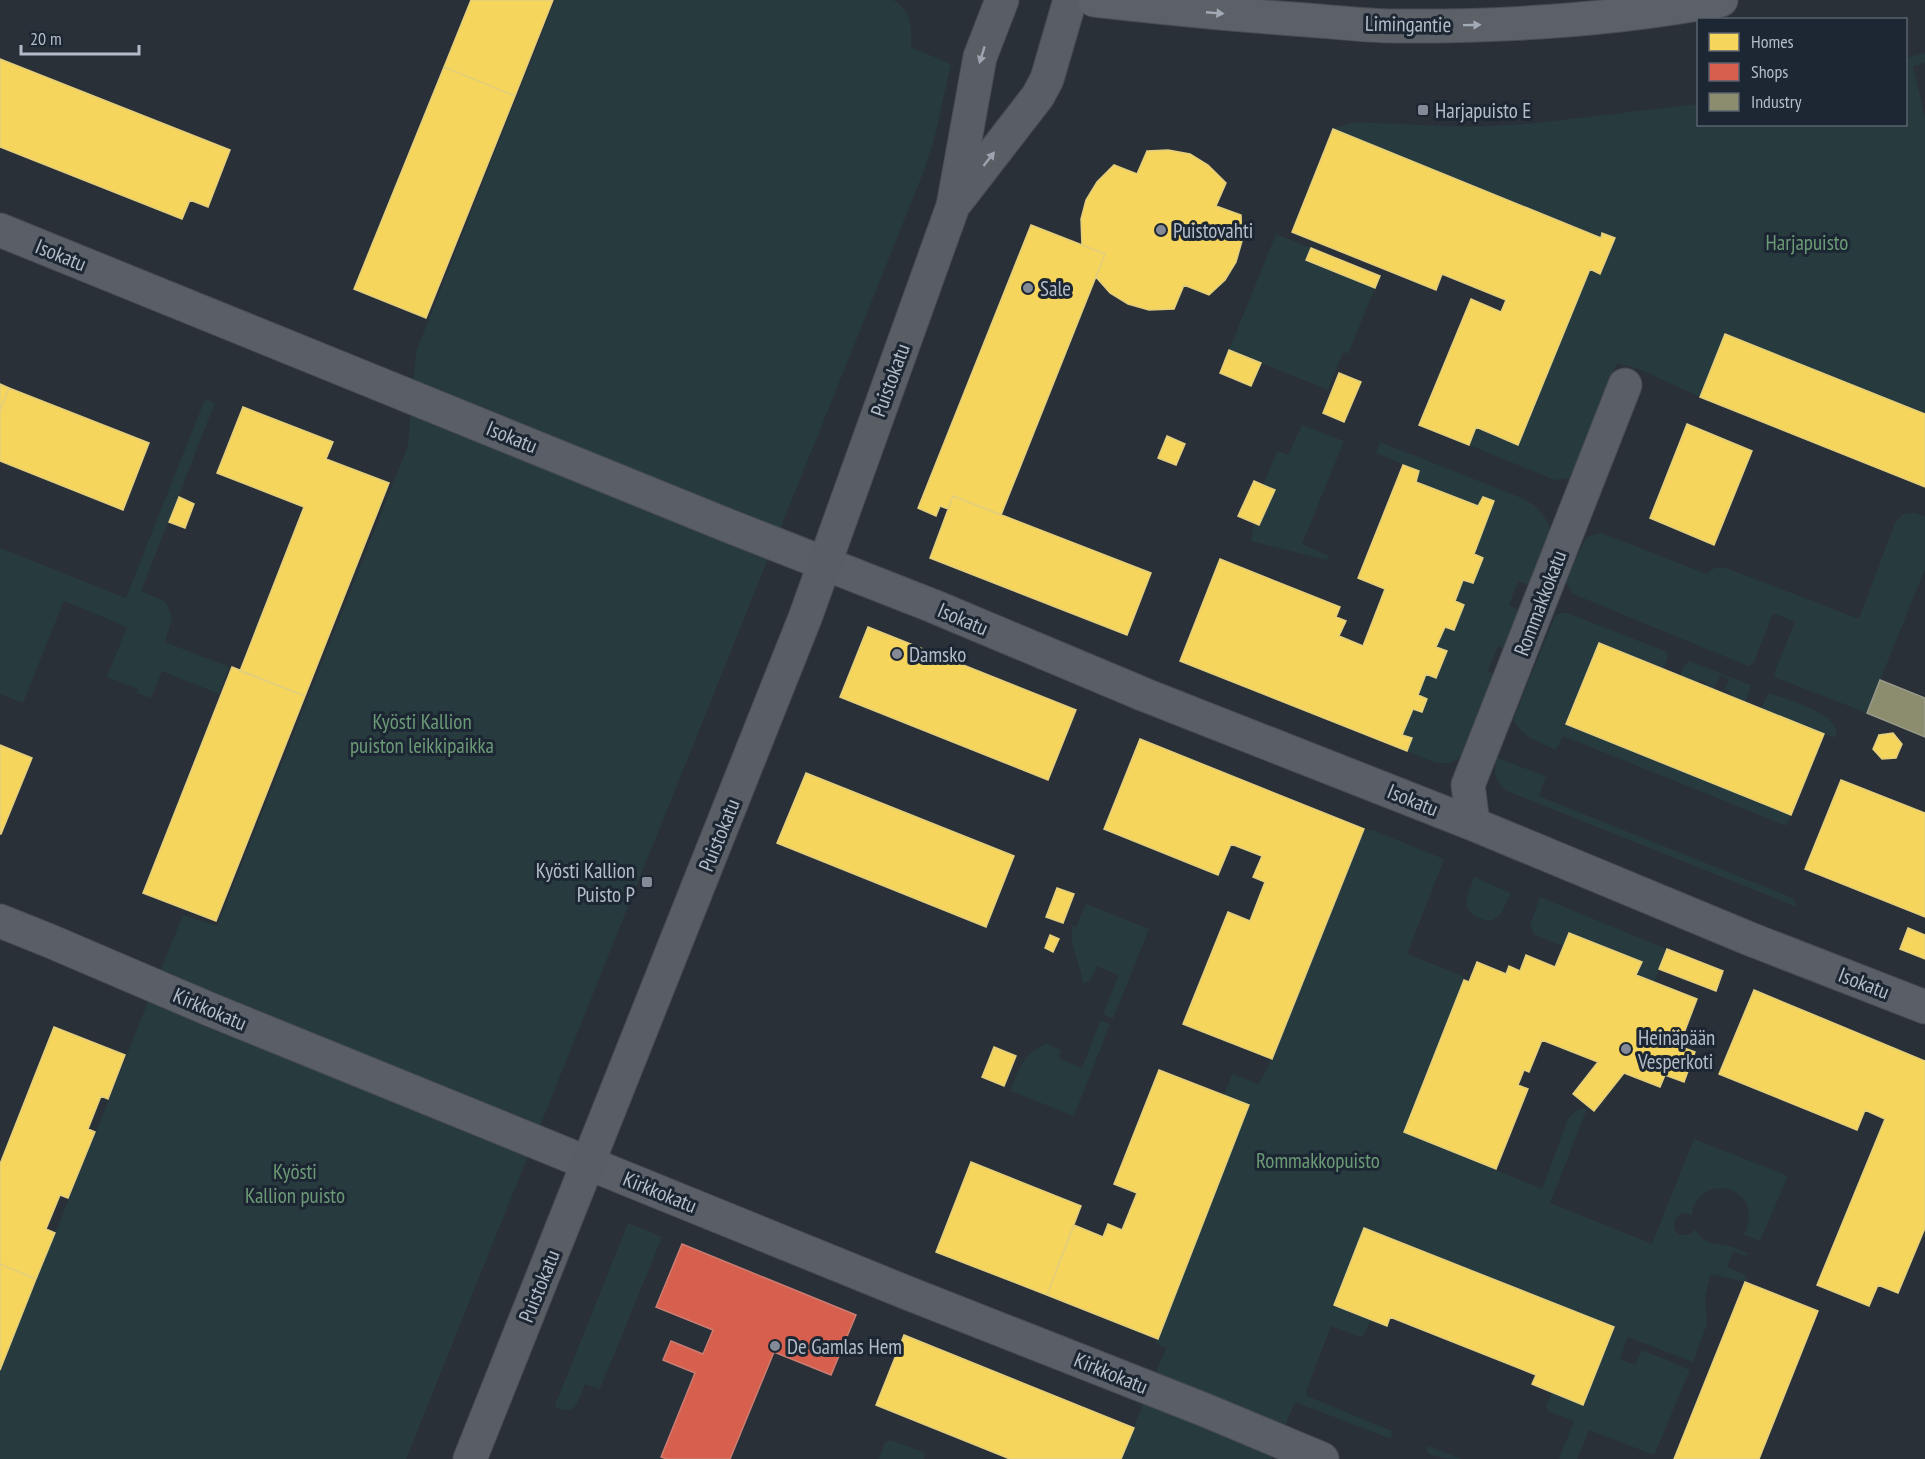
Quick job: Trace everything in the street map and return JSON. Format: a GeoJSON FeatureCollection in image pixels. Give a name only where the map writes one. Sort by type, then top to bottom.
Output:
{"type":"FeatureCollection","features":[{"type":"Feature","properties":{"kind":"main road","name":"Puistokatu"},"geometry":{"type":"LineString","coordinates":[[470,1459],[805,618],[953,206],[980,57],[1002,0]]}},
{"type":"Feature","properties":{"kind":"main road","name":"Puistokatu"},"geometry":{"type":"LineString","coordinates":[[953,206],[1038,96],[1047,79],[1070,0]]}},
{"type":"Feature","properties":{"kind":"main road","name":"Limingantie"},"geometry":{"type":"LineString","coordinates":[[1094,0],[1209,13],[1392,26],[1528,24],[1566,11],[1721,0]]}},
{"type":"Feature","properties":{"kind":"street","name":"Isokatu"},"geometry":{"type":"LineString","coordinates":[[0,230],[1156,699],[1473,824],[1750,939],[1925,1007]]}},
{"type":"Feature","properties":{"kind":"street","name":"Rommakkokatu"},"geometry":{"type":"LineString","coordinates":[[1473,824],[1468,785],[1625,385]]}},
{"type":"Feature","properties":{"kind":"street","name":"Kirkkokatu"},"geometry":{"type":"LineString","coordinates":[[0,921],[50,940],[209,1009],[897,1289],[1205,1410],[1322,1459]]}},
{"type":"Feature","properties":{"kind":"green space","name":"Kyösti Kallion puisto"},"geometry":{"type":"Polygon","coordinates":[[[555,0],[893,0],[904,9],[910,20],[911,47],[951,64],[934,140],[922,176],[406,1459],[0,1459],[0,1370],[183,915],[217,926],[408,446],[416,352],[555,0]]]}},
{"type":"Feature","properties":{"kind":"green space","name":"Harjapuisto"},"geometry":{"type":"Polygon","coordinates":[[[1925,53],[1925,63],[1913,66],[1925,117],[1925,414],[1725,334],[1700,397],[1639,369],[1617,363],[1572,478],[1555,480],[1469,445],[1476,427],[1518,444],[1590,269],[1601,274],[1615,238],[1602,234],[1601,237],[1333,129],[1354,122],[1468,127],[1527,124],[1697,104],[1697,126],[1907,126],[1907,58],[1925,53]]]}},
{"type":"Feature","properties":{"kind":"green space"},"geometry":{"type":"Polygon","coordinates":[[[1276,234],[1311,248],[1306,260],[1375,288],[1348,354],[1343,352],[1328,390],[1229,350],[1276,234]]]}},
{"type":"Feature","properties":{"kind":"green space"},"geometry":{"type":"Polygon","coordinates":[[[205,399],[215,403],[141,591],[166,602],[172,618],[165,642],[229,667],[219,694],[162,671],[151,698],[137,693],[138,689],[107,677],[127,627],[64,601],[23,703],[0,694],[0,548],[126,598],[205,399]]]}},
{"type":"Feature","properties":{"kind":"green space"},"geometry":{"type":"Polygon","coordinates":[[[1302,425],[1344,441],[1302,544],[1329,556],[1327,560],[1251,541],[1254,523],[1259,525],[1275,491],[1263,485],[1277,451],[1288,455],[1302,425]]]}},
{"type":"Feature","properties":{"kind":"green space"},"geometry":{"type":"Polygon","coordinates":[[[1380,442],[1522,498],[1541,513],[1550,529],[1547,545],[1530,585],[1518,581],[1509,605],[1520,610],[1505,649],[1498,646],[1488,671],[1495,675],[1465,750],[1453,762],[1438,763],[1407,751],[1412,739],[1402,735],[1413,709],[1422,712],[1418,695],[1426,674],[1436,678],[1436,647],[1445,627],[1454,630],[1464,605],[1455,601],[1463,580],[1473,583],[1483,558],[1474,554],[1494,502],[1483,497],[1478,506],[1416,482],[1419,471],[1376,453],[1380,442]]]}},
{"type":"Feature","properties":{"kind":"green space"},"geometry":{"type":"Polygon","coordinates":[[[1907,513],[1925,517],[1925,569],[1867,713],[1774,677],[1795,622],[1773,613],[1754,662],[1748,666],[1573,594],[1566,583],[1584,541],[1589,536],[1601,533],[1707,574],[1717,568],[1729,569],[1859,619],[1895,523],[1907,513]]]}},
{"type":"Feature","properties":{"kind":"green space"},"geometry":{"type":"Polygon","coordinates":[[[1567,613],[1665,651],[1668,656],[1663,669],[1567,724],[1791,815],[1787,826],[1563,736],[1556,750],[1521,731],[1513,720],[1555,616],[1567,613]]]}},
{"type":"Feature","properties":{"kind":"green space"},"geometry":{"type":"Polygon","coordinates":[[[1689,661],[1751,685],[1745,702],[1730,696],[1731,692],[1725,689],[1729,679],[1720,675],[1714,690],[1700,680],[1698,683],[1680,676],[1684,665],[1689,661]]]}},
{"type":"Feature","properties":{"kind":"green space"},"geometry":{"type":"Polygon","coordinates":[[[1769,693],[1823,715],[1832,722],[1836,730],[1835,738],[1761,709],[1769,693]]]}},
{"type":"Feature","properties":{"kind":"green space"},"geometry":{"type":"Polygon","coordinates":[[[1497,758],[1546,776],[1539,796],[1793,898],[1797,907],[1507,791],[1499,784],[1496,776],[1497,758]]]}},
{"type":"Feature","properties":{"kind":"green space","name":"Rommakkopuisto"},"geometry":{"type":"Polygon","coordinates":[[[1364,829],[1375,831],[1444,859],[1407,954],[1465,977],[1404,1132],[1542,1189],[1568,1119],[1579,1110],[1587,1109],[1550,1203],[1652,1244],[1694,1139],[1788,1176],[1760,1241],[1744,1235],[1749,1218],[1747,1204],[1729,1189],[1717,1188],[1706,1192],[1697,1201],[1692,1215],[1682,1214],[1674,1220],[1674,1228],[1678,1234],[1688,1235],[1695,1229],[1706,1241],[1748,1253],[1746,1256],[1733,1251],[1727,1267],[1746,1275],[1745,1282],[1711,1274],[1705,1297],[1707,1324],[1693,1362],[1628,1337],[1620,1359],[1635,1365],[1642,1350],[1690,1370],[1654,1455],[1589,1430],[1577,1459],[1559,1459],[1574,1421],[1548,1411],[1546,1406],[1552,1392],[1583,1404],[1614,1327],[1366,1228],[1334,1305],[1371,1320],[1364,1335],[1360,1337],[1331,1326],[1306,1391],[1307,1396],[1392,1431],[1391,1439],[1295,1402],[1271,1459],[1121,1459],[1166,1348],[1156,1344],[1232,1074],[1259,1084],[1272,1059],[1364,829]]]}},
{"type":"Feature","properties":{"kind":"green space"},"geometry":{"type":"Polygon","coordinates":[[[1474,877],[1511,893],[1501,914],[1491,921],[1474,915],[1467,906],[1468,894],[1474,877]]]}},
{"type":"Feature","properties":{"kind":"green space"},"geometry":{"type":"Polygon","coordinates":[[[1540,897],[1667,949],[1654,982],[1636,975],[1641,962],[1569,933],[1563,946],[1535,935],[1530,925],[1540,897]]]}},
{"type":"Feature","properties":{"kind":"green space"},"geometry":{"type":"Polygon","coordinates":[[[1086,904],[1149,929],[1113,1019],[1103,1014],[1119,975],[1097,966],[1089,982],[1083,983],[1074,948],[1072,926],[1076,927],[1086,904]]]}},
{"type":"Feature","properties":{"kind":"green space"},"geometry":{"type":"Polygon","coordinates":[[[1100,1021],[1110,1024],[1074,1116],[1010,1091],[1028,1056],[1049,1043],[1061,1050],[1058,1058],[1082,1068],[1100,1021]]]}},
{"type":"Feature","properties":{"kind":"green space"},"geometry":{"type":"Polygon","coordinates":[[[628,1223],[662,1237],[600,1389],[585,1384],[576,1405],[572,1409],[562,1410],[555,1407],[556,1403],[628,1223]]]}},
{"type":"Feature","properties":{"kind":"green space"},"geometry":{"type":"Polygon","coordinates":[[[890,1440],[925,1453],[924,1459],[879,1459],[885,1443],[890,1440]]]}},
{"type":"Feature","properties":{"kind":"green space"},"geometry":{"type":"Polygon","coordinates":[[[1428,1446],[1462,1459],[1434,1456],[1426,1451],[1428,1446]]]}},
{"type":"Feature","properties":{"kind":"building: Homes"},"geometry":{"type":"Polygon","coordinates":[[[471,0],[553,0],[515,96],[444,67],[471,0]]]}},
{"type":"Feature","properties":{"kind":"building: Homes"},"geometry":{"type":"Polygon","coordinates":[[[0,59],[230,150],[208,207],[190,200],[182,219],[0,147],[0,59]]]}},
{"type":"Feature","properties":{"kind":"building: Homes"},"geometry":{"type":"Polygon","coordinates":[[[444,67],[515,96],[426,318],[354,289],[444,67]]]}},
{"type":"Feature","properties":{"kind":"building: Homes"},"geometry":{"type":"Polygon","coordinates":[[[1333,129],[1601,238],[1602,233],[1615,238],[1600,274],[1590,269],[1518,445],[1476,427],[1469,445],[1419,425],[1471,299],[1501,312],[1506,300],[1442,274],[1436,290],[1292,232],[1333,129]]]}},
{"type":"Feature","properties":{"kind":"building: Homes","name":"Puistovahti"},"geometry":{"type":"Polygon","coordinates":[[[1168,150],[1190,154],[1208,165],[1226,183],[1216,206],[1241,215],[1242,241],[1236,262],[1225,280],[1209,295],[1184,285],[1174,309],[1149,310],[1128,304],[1110,293],[1096,277],[1105,254],[1082,245],[1081,219],[1086,200],[1097,182],[1114,165],[1137,174],[1147,151],[1168,150]]]}},
{"type":"Feature","properties":{"kind":"building: Homes"},"geometry":{"type":"Polygon","coordinates":[[[1031,225],[1105,254],[1001,515],[953,496],[948,509],[940,506],[936,516],[918,508],[1031,225]]]}},
{"type":"Feature","properties":{"kind":"building: Homes"},"geometry":{"type":"Polygon","coordinates":[[[1311,248],[1380,276],[1375,288],[1306,260],[1311,248]]]}},
{"type":"Feature","properties":{"kind":"building: Homes"},"geometry":{"type":"Polygon","coordinates":[[[1725,334],[1925,414],[1925,487],[1700,397],[1725,334]]]}},
{"type":"Feature","properties":{"kind":"building: Homes"},"geometry":{"type":"Polygon","coordinates":[[[1229,350],[1261,363],[1251,386],[1220,373],[1229,350]]]}},
{"type":"Feature","properties":{"kind":"building: Homes"},"geometry":{"type":"Polygon","coordinates":[[[1339,373],[1361,382],[1344,422],[1323,413],[1339,373]]]}},
{"type":"Feature","properties":{"kind":"building: Homes"},"geometry":{"type":"Polygon","coordinates":[[[0,384],[9,388],[0,411],[0,384]]]}},
{"type":"Feature","properties":{"kind":"building: Homes"},"geometry":{"type":"Polygon","coordinates":[[[9,388],[149,443],[123,510],[0,461],[0,411],[9,388]]]}},
{"type":"Feature","properties":{"kind":"building: Homes"},"geometry":{"type":"Polygon","coordinates":[[[243,407],[333,442],[326,459],[389,483],[305,696],[240,671],[304,507],[217,473],[243,407]]]}},
{"type":"Feature","properties":{"kind":"building: Homes"},"geometry":{"type":"Polygon","coordinates":[[[1687,424],[1752,451],[1714,545],[1650,518],[1687,424]]]}},
{"type":"Feature","properties":{"kind":"building: Homes"},"geometry":{"type":"Polygon","coordinates":[[[1167,436],[1185,444],[1176,465],[1158,458],[1167,436]]]}},
{"type":"Feature","properties":{"kind":"building: Homes"},"geometry":{"type":"Polygon","coordinates":[[[1403,465],[1419,471],[1416,482],[1478,506],[1483,497],[1494,501],[1474,554],[1483,558],[1473,583],[1463,580],[1455,601],[1464,605],[1454,630],[1445,627],[1436,647],[1447,651],[1436,678],[1426,674],[1418,695],[1427,699],[1422,712],[1413,709],[1402,735],[1412,738],[1407,751],[1180,661],[1220,559],[1340,607],[1336,617],[1346,621],[1339,636],[1363,646],[1385,589],[1358,578],[1403,465]]]}},
{"type":"Feature","properties":{"kind":"building: Homes"},"geometry":{"type":"Polygon","coordinates":[[[1254,481],[1275,490],[1259,525],[1238,516],[1254,481]]]}},
{"type":"Feature","properties":{"kind":"building: Homes"},"geometry":{"type":"Polygon","coordinates":[[[953,496],[1151,573],[1127,635],[930,558],[953,496]]]}},
{"type":"Feature","properties":{"kind":"building: Homes"},"geometry":{"type":"Polygon","coordinates":[[[179,497],[194,504],[185,528],[169,522],[179,497]]]}},
{"type":"Feature","properties":{"kind":"building: Homes"},"geometry":{"type":"Polygon","coordinates":[[[868,627],[1076,710],[1048,780],[840,697],[868,627]]]}},
{"type":"Feature","properties":{"kind":"building: Homes"},"geometry":{"type":"Polygon","coordinates":[[[1599,643],[1824,734],[1791,815],[1566,724],[1599,643]]]}},
{"type":"Feature","properties":{"kind":"building: Homes"},"geometry":{"type":"Polygon","coordinates":[[[232,667],[305,696],[216,921],[143,893],[232,667]]]}},
{"type":"Feature","properties":{"kind":"building: Homes"},"geometry":{"type":"Polygon","coordinates":[[[1893,733],[1902,744],[1896,758],[1882,759],[1873,749],[1879,735],[1893,733]]]}},
{"type":"Feature","properties":{"kind":"building: Homes"},"geometry":{"type":"Polygon","coordinates":[[[1140,739],[1364,829],[1272,1059],[1183,1024],[1228,912],[1250,921],[1265,882],[1253,877],[1262,856],[1231,844],[1218,875],[1104,829],[1140,739]]]}},
{"type":"Feature","properties":{"kind":"building: Homes"},"geometry":{"type":"Polygon","coordinates":[[[0,745],[32,758],[1,834],[0,834],[0,745]]]}},
{"type":"Feature","properties":{"kind":"building: Homes"},"geometry":{"type":"Polygon","coordinates":[[[806,773],[1014,856],[986,927],[777,843],[806,773]]]}},
{"type":"Feature","properties":{"kind":"building: Homes"},"geometry":{"type":"Polygon","coordinates":[[[1841,780],[1925,813],[1925,917],[1805,869],[1841,780]]]}},
{"type":"Feature","properties":{"kind":"building: Homes"},"geometry":{"type":"Polygon","coordinates":[[[1057,888],[1074,894],[1063,923],[1046,917],[1057,888]]]}},
{"type":"Feature","properties":{"kind":"building: Homes"},"geometry":{"type":"Polygon","coordinates":[[[1908,928],[1925,935],[1925,959],[1900,949],[1908,928]]]}},
{"type":"Feature","properties":{"kind":"building: Homes","name":"Heinäpään Vesperkoti"},"geometry":{"type":"Polygon","coordinates":[[[1569,933],[1642,962],[1636,975],[1697,999],[1679,1046],[1695,1052],[1684,1082],[1665,1075],[1660,1087],[1624,1073],[1594,1111],[1573,1094],[1598,1062],[1542,1040],[1529,1072],[1524,1070],[1518,1085],[1528,1089],[1496,1169],[1404,1132],[1464,980],[1469,982],[1477,962],[1506,974],[1509,966],[1520,971],[1526,955],[1555,967],[1569,933]]]}},
{"type":"Feature","properties":{"kind":"building: Homes"},"geometry":{"type":"Polygon","coordinates":[[[1050,935],[1059,939],[1053,952],[1045,948],[1050,935]]]}},
{"type":"Feature","properties":{"kind":"building: Homes"},"geometry":{"type":"Polygon","coordinates":[[[1667,949],[1723,971],[1716,991],[1659,969],[1667,949]]]}},
{"type":"Feature","properties":{"kind":"building: Homes"},"geometry":{"type":"Polygon","coordinates":[[[1754,990],[1925,1061],[1925,1228],[1898,1293],[1878,1285],[1869,1306],[1817,1285],[1885,1119],[1865,1110],[1857,1130],[1719,1074],[1754,990]]]}},
{"type":"Feature","properties":{"kind":"building: Homes"},"geometry":{"type":"Polygon","coordinates":[[[54,1027],[125,1055],[108,1099],[101,1096],[88,1129],[95,1132],[68,1198],[60,1195],[46,1229],[55,1233],[36,1279],[0,1264],[0,1164],[54,1027]]]}},
{"type":"Feature","properties":{"kind":"building: Homes"},"geometry":{"type":"Polygon","coordinates":[[[994,1047],[1016,1056],[1004,1086],[982,1077],[994,1047]]]}},
{"type":"Feature","properties":{"kind":"building: Homes"},"geometry":{"type":"Polygon","coordinates":[[[1159,1070],[1249,1105],[1158,1339],[1047,1295],[1074,1225],[1103,1237],[1108,1224],[1122,1230],[1137,1193],[1114,1184],[1159,1070]]]}},
{"type":"Feature","properties":{"kind":"building: Homes"},"geometry":{"type":"Polygon","coordinates":[[[971,1162],[1081,1206],[1047,1295],[936,1252],[971,1162]]]}},
{"type":"Feature","properties":{"kind":"building: Homes"},"geometry":{"type":"Polygon","coordinates":[[[1364,1228],[1614,1327],[1583,1405],[1532,1384],[1536,1375],[1390,1317],[1387,1326],[1334,1305],[1364,1228]]]}},
{"type":"Feature","properties":{"kind":"building: Homes"},"geometry":{"type":"Polygon","coordinates":[[[0,1264],[36,1279],[0,1370],[0,1264]]]}},
{"type":"Feature","properties":{"kind":"building: Homes"},"geometry":{"type":"Polygon","coordinates":[[[1745,1282],[1818,1311],[1759,1459],[1674,1459],[1745,1282]]]}},
{"type":"Feature","properties":{"kind":"building: Homes"},"geometry":{"type":"Polygon","coordinates":[[[904,1335],[1134,1428],[1121,1459],[1010,1459],[876,1405],[904,1335]]]}},
{"type":"Feature","properties":{"kind":"building: Shops","name":"De Gamlas Hem"},"geometry":{"type":"Polygon","coordinates":[[[682,1244],[856,1315],[831,1375],[774,1352],[730,1459],[667,1459],[661,1457],[695,1373],[663,1360],[671,1341],[703,1354],[713,1330],[656,1307],[682,1244]]]}},
{"type":"Feature","properties":{"kind":"building: Industry"},"geometry":{"type":"Polygon","coordinates":[[[1880,680],[1925,698],[1925,737],[1867,713],[1880,680]]]}},
{"type":"Feature","properties":{"kind":"place","name":"Harjapuisto E"},"geometry":{"type":"Point","coordinates":[1423,110]}},
{"type":"Feature","properties":{"kind":"place","name":"Puistovahti"},"geometry":{"type":"Point","coordinates":[1161,230]}},
{"type":"Feature","properties":{"kind":"place","name":"Sale"},"geometry":{"type":"Point","coordinates":[1028,288]}},
{"type":"Feature","properties":{"kind":"place","name":"Damsko"},"geometry":{"type":"Point","coordinates":[897,654]}},
{"type":"Feature","properties":{"kind":"place","name":"Kyösti Kallion Puisto P"},"geometry":{"type":"Point","coordinates":[647,882]}},
{"type":"Feature","properties":{"kind":"place","name":"Heinäpään Vesperkoti"},"geometry":{"type":"Point","coordinates":[1626,1049]}},
{"type":"Feature","properties":{"kind":"place","name":"De Gamlas Hem"},"geometry":{"type":"Point","coordinates":[775,1346]}},
{"type":"Feature","properties":{"kind":"park label","name":"Kyösti Kallion puiston leikkipaikka"},"geometry":{"type":"Point","coordinates":[422,733]}}]}
